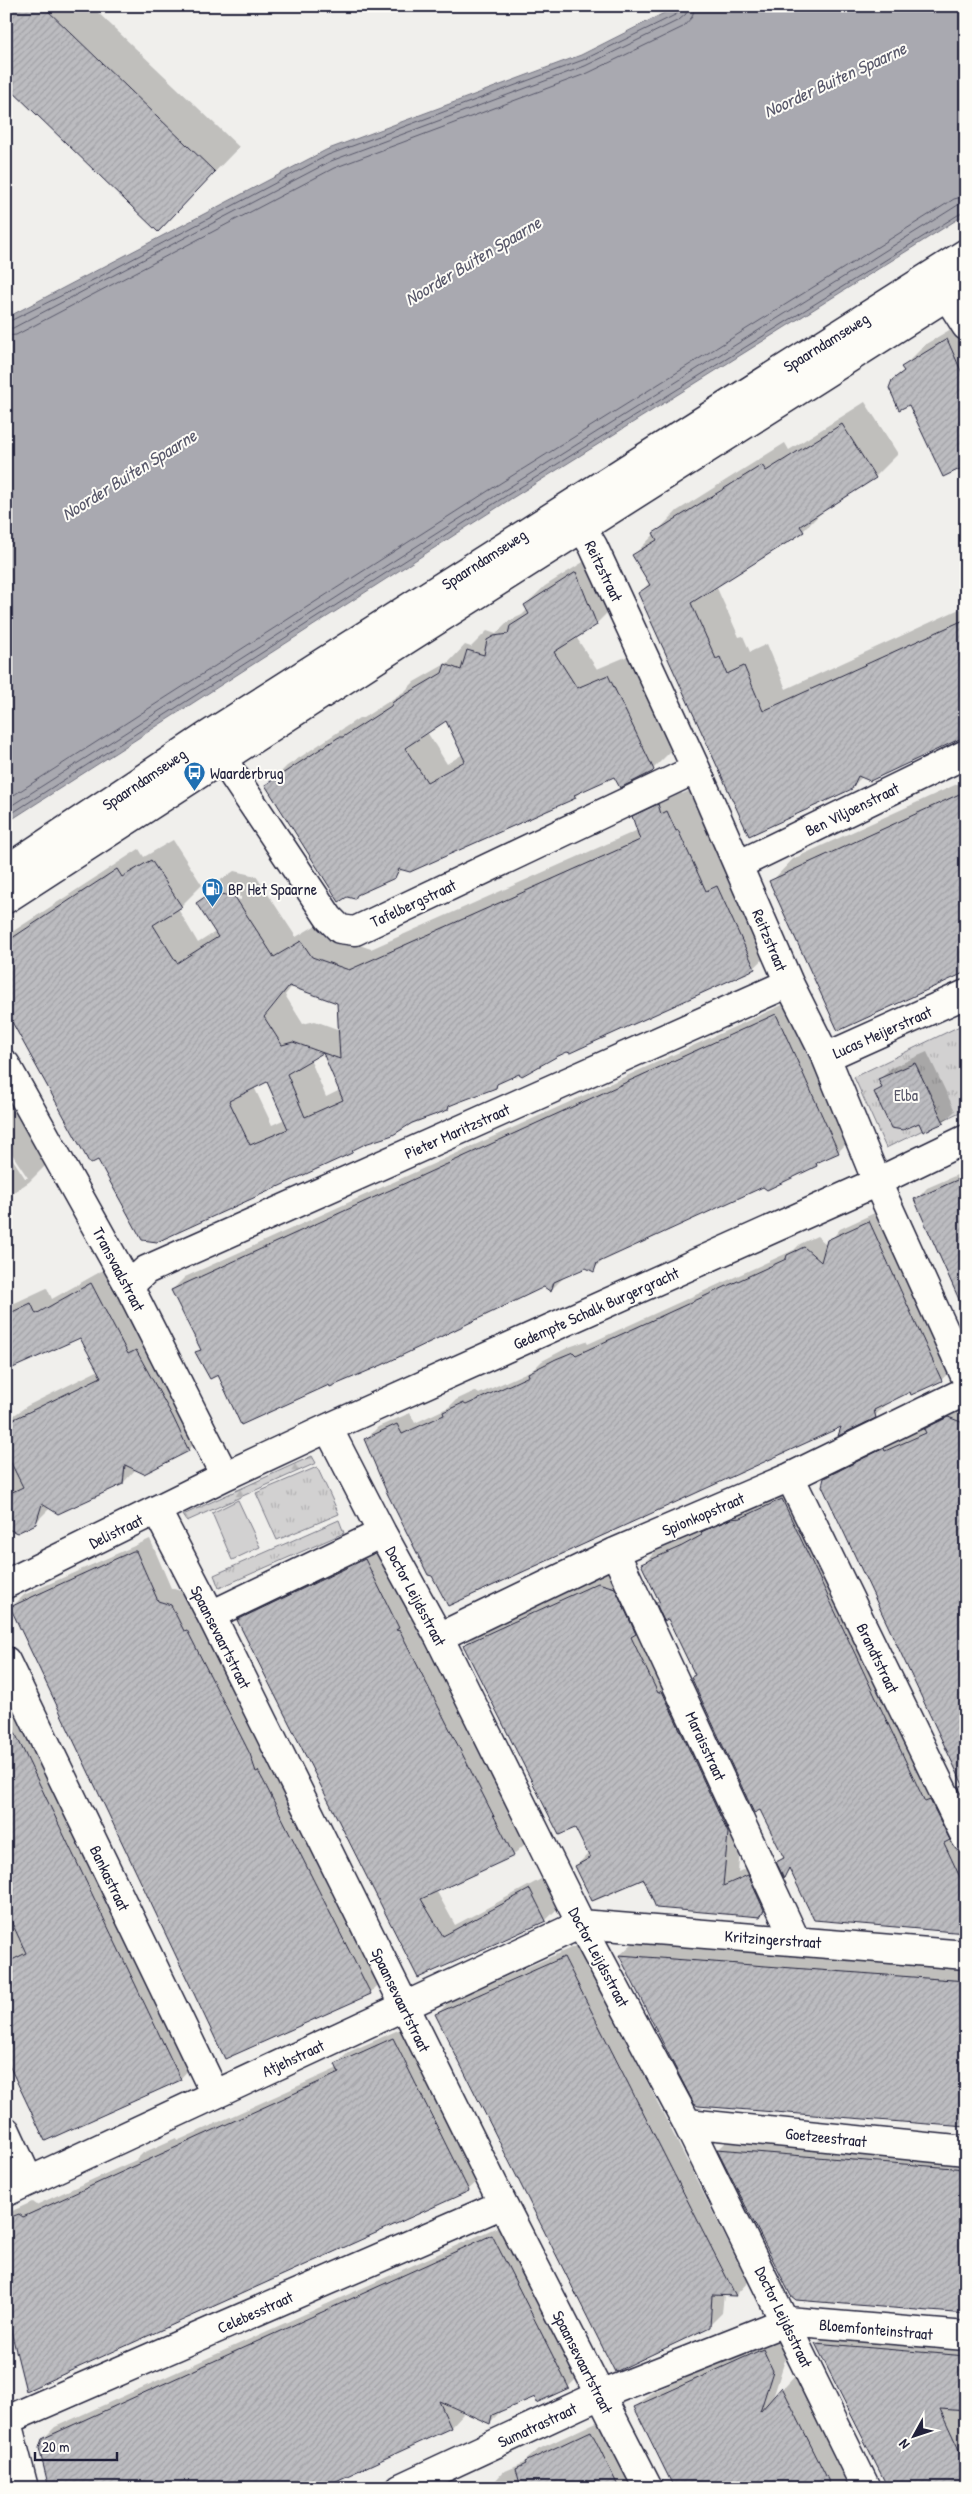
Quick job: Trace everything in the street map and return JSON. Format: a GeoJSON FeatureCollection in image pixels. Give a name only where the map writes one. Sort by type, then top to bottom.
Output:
{"type":"FeatureCollection","features":[{"type":"Feature","properties":{"kind":"street","name":"Spaarndamseweg"},"geometry":{"type":"LineString","coordinates":[[6,870],[214,748],[575,516],[949,285],[966,253]]}},
{"type":"Feature","properties":{"kind":"street"},"geometry":{"type":"LineString","coordinates":[[949,285],[966,326]]}},
{"type":"Feature","properties":{"kind":"street","name":"Reitzstraat"},"geometry":{"type":"LineString","coordinates":[[575,516],[593,546],[696,770],[789,983],[826,1057],[877,1182],[966,1378]]}},
{"type":"Feature","properties":{"kind":"street","name":"Spaarndamseweg"},"geometry":{"type":"LineString","coordinates":[[6,899],[214,748]]}},
{"type":"Feature","properties":{"kind":"street","name":"Tafelbergstraat"},"geometry":{"type":"LineString","coordinates":[[214,748],[329,918],[340,929],[355,931],[696,770]]}},
{"type":"Feature","properties":{"kind":"street","name":"Ben Viljoenstraat"},"geometry":{"type":"LineString","coordinates":[[738,865],[966,754]]}},
{"type":"Feature","properties":{"kind":"street","name":"Pieter Maritzstraat"},"geometry":{"type":"LineString","coordinates":[[129,1286],[146,1270],[789,983]]}},
{"type":"Feature","properties":{"kind":"street","name":"Lucas Meijerstraat"},"geometry":{"type":"LineString","coordinates":[[826,1057],[966,994]]}},
{"type":"Feature","properties":{"kind":"street","name":"Transvaalstraat"},"geometry":{"type":"LineString","coordinates":[[6,1065],[129,1286],[225,1476]]}},
{"type":"Feature","properties":{"kind":"street","name":"Gedempte Schalk Burgergracht"},"geometry":{"type":"LineString","coordinates":[[225,1476],[877,1182],[966,1139]]}},
{"type":"Feature","properties":{"kind":"street","name":"Spionkopstraat"},"geometry":{"type":"LineString","coordinates":[[439,1636],[615,1552],[790,1477],[966,1391]]}},
{"type":"Feature","properties":{"kind":"street","name":"Doctor Leijdsstraat"},"geometry":{"type":"LineString","coordinates":[[328,1428],[382,1533],[439,1636],[581,1924],[687,2123],[786,2321],[866,2488]]}},
{"type":"Feature","properties":{"kind":"street","name":"Delistraat"},"geometry":{"type":"LineString","coordinates":[[6,1584],[225,1476]]}},
{"type":"Feature","properties":{"kind":"street","name":"Brandtstraat"},"geometry":{"type":"LineString","coordinates":[[790,1477],[966,1838]]}},
{"type":"Feature","properties":{"kind":"street","name":"Spaansevaartstraat"},"geometry":{"type":"LineString","coordinates":[[157,1511],[211,1615],[503,2204],[648,2488]]}},
{"type":"Feature","properties":{"kind":"street"},"geometry":{"type":"LineString","coordinates":[[211,1615],[382,1533]]}},
{"type":"Feature","properties":{"kind":"street","name":"Maraisstraat"},"geometry":{"type":"LineString","coordinates":[[615,1552],[796,1941]]}},
{"type":"Feature","properties":{"kind":"street","name":"Bankastraat"},"geometry":{"type":"LineString","coordinates":[[6,1661],[215,2094]]}},
{"type":"Feature","properties":{"kind":"street","name":"Kritzingerstraat"},"geometry":{"type":"LineString","coordinates":[[581,1924],[966,1955]]}},
{"type":"Feature","properties":{"kind":"street","name":"Atjehstraat"},"geometry":{"type":"LineString","coordinates":[[18,2186],[581,1924]]}},
{"type":"Feature","properties":{"kind":"street","name":"Goetzeestraat"},"geometry":{"type":"LineString","coordinates":[[687,2123],[966,2152]]}},
{"type":"Feature","properties":{"kind":"street"},"geometry":{"type":"LineString","coordinates":[[6,2131],[18,2186]]}},
{"type":"Feature","properties":{"kind":"street","name":"Celebesstraat"},"geometry":{"type":"LineString","coordinates":[[6,2419],[503,2204]]}},
{"type":"Feature","properties":{"kind":"street","name":"Bloemfonteinstraat"},"geometry":{"type":"LineString","coordinates":[[786,2321],[966,2336]]}},
{"type":"Feature","properties":{"kind":"street","name":"Sumatrastraat"},"geometry":{"type":"LineString","coordinates":[[400,2488],[600,2395],[786,2321]]}},
{"type":"Feature","properties":{"kind":"street"},"geometry":{"type":"LineString","coordinates":[[6,2419],[24,2488]]}},
{"type":"Feature","properties":{"kind":"green space","name":"Elba"},"geometry":{"type":"Polygon","coordinates":[[[966,1023],[966,1109],[886,1148],[854,1077],[966,1023]]]}},
{"type":"Feature","properties":{"kind":"green space"},"geometry":{"type":"Polygon","coordinates":[[[312,1456],[316,1463],[187,1521],[183,1515],[312,1456]]]}},
{"type":"Feature","properties":{"kind":"green space"},"geometry":{"type":"Polygon","coordinates":[[[317,1467],[339,1514],[277,1540],[256,1493],[317,1467]]]}},
{"type":"Feature","properties":{"kind":"green space"},"geometry":{"type":"Polygon","coordinates":[[[238,1500],[260,1547],[232,1560],[212,1513],[238,1500]]]}},
{"type":"Feature","properties":{"kind":"green space"},"geometry":{"type":"Polygon","coordinates":[[[339,1520],[344,1533],[219,1588],[214,1575],[339,1520]]]}},
{"type":"Feature","properties":{"kind":"water","name":"Noorder Buiten Spaarne"},"geometry":{"type":"Polygon","coordinates":[[[678,6],[966,6],[966,214],[509,500],[6,823],[6,318],[326,150],[581,55],[678,6]]]}},
{"type":"Feature","properties":{"kind":"building"},"geometry":{"type":"Polygon","coordinates":[[[6,6],[43,6],[215,172],[158,232],[6,85],[6,6]]]}},
{"type":"Feature","properties":{"kind":"building"},"geometry":{"type":"Polygon","coordinates":[[[947,339],[966,382],[966,466],[943,477],[909,405],[899,410],[889,388],[892,380],[904,371],[901,367],[947,339]]]}},
{"type":"Feature","properties":{"kind":"building"},"geometry":{"type":"Polygon","coordinates":[[[842,424],[876,478],[800,526],[804,532],[691,603],[716,659],[720,657],[727,674],[744,666],[763,711],[966,619],[966,736],[870,781],[858,776],[852,789],[749,836],[638,593],[650,585],[632,555],[657,540],[653,533],[762,465],[766,471],[842,424]]]}},
{"type":"Feature","properties":{"kind":"building"},"geometry":{"type":"Polygon","coordinates":[[[576,572],[597,625],[554,652],[577,688],[608,675],[654,770],[620,788],[614,777],[574,795],[576,798],[410,872],[399,869],[395,878],[357,895],[355,899],[347,897],[339,902],[265,785],[391,706],[393,702],[442,673],[445,664],[461,670],[467,650],[484,655],[487,640],[494,636],[508,634],[510,626],[529,614],[524,605],[576,572]],[[446,721],[405,748],[427,782],[465,761],[446,721]]]}},
{"type":"Feature","properties":{"kind":"building"},"geometry":{"type":"Polygon","coordinates":[[[966,791],[966,972],[838,1031],[769,881],[966,791]]]}},
{"type":"Feature","properties":{"kind":"building"},"geometry":{"type":"Polygon","coordinates":[[[658,804],[661,814],[667,811],[676,831],[678,830],[706,891],[717,886],[755,969],[570,1053],[567,1052],[556,1057],[522,1076],[519,1074],[497,1084],[496,1088],[449,1106],[448,1110],[412,1123],[393,1135],[365,1144],[353,1150],[352,1153],[157,1242],[142,1240],[98,1160],[90,1164],[6,1011],[6,942],[117,869],[122,877],[151,860],[182,907],[153,925],[177,963],[218,937],[196,903],[212,892],[235,897],[274,957],[301,941],[312,957],[349,970],[640,840],[632,816],[658,804]],[[289,986],[264,1017],[282,1045],[293,1042],[340,1059],[337,1003],[289,986]],[[323,1053],[287,1074],[305,1117],[343,1100],[323,1053]],[[267,1082],[229,1101],[250,1145],[288,1129],[267,1082]]]}},
{"type":"Feature","properties":{"kind":"building"},"geometry":{"type":"Polygon","coordinates":[[[776,1014],[839,1153],[816,1163],[817,1166],[767,1190],[763,1187],[597,1263],[594,1272],[586,1268],[554,1282],[551,1292],[544,1287],[382,1365],[330,1387],[329,1385],[241,1425],[218,1375],[210,1379],[195,1352],[201,1350],[171,1290],[776,1014]]]}},
{"type":"Feature","properties":{"kind":"building"},"geometry":{"type":"Polygon","coordinates":[[[915,1063],[944,1123],[923,1132],[919,1123],[903,1130],[891,1128],[874,1092],[882,1088],[878,1079],[915,1063]]]}},
{"type":"Feature","properties":{"kind":"building"},"geometry":{"type":"Polygon","coordinates":[[[966,1176],[966,1315],[914,1199],[966,1176]]]}},
{"type":"Feature","properties":{"kind":"building"},"geometry":{"type":"Polygon","coordinates":[[[869,1221],[942,1381],[911,1395],[910,1392],[874,1410],[876,1418],[838,1436],[841,1427],[448,1606],[432,1576],[428,1575],[387,1493],[364,1439],[397,1424],[402,1434],[444,1415],[443,1412],[463,1403],[466,1405],[529,1376],[528,1373],[556,1359],[573,1352],[576,1355],[786,1259],[787,1255],[804,1247],[821,1262],[827,1240],[869,1221]]]}},
{"type":"Feature","properties":{"kind":"building"},"geometry":{"type":"Polygon","coordinates":[[[91,1283],[128,1354],[136,1350],[173,1417],[189,1451],[144,1474],[125,1465],[123,1484],[58,1514],[42,1504],[36,1524],[17,1533],[6,1528],[6,1495],[23,1487],[6,1453],[6,1423],[101,1377],[80,1338],[6,1371],[6,1315],[31,1303],[36,1314],[91,1283]]]}},
{"type":"Feature","properties":{"kind":"building"},"geometry":{"type":"Polygon","coordinates":[[[948,1417],[961,1422],[966,1432],[966,1802],[958,1787],[963,1785],[822,1486],[824,1478],[884,1448],[885,1451],[926,1433],[924,1429],[948,1417]]]}},
{"type":"Feature","properties":{"kind":"building"},"geometry":{"type":"Polygon","coordinates":[[[782,1499],[925,1802],[930,1800],[950,1840],[944,1843],[966,1890],[966,1933],[814,1920],[789,1868],[784,1878],[776,1862],[784,1858],[760,1810],[754,1813],[691,1677],[695,1675],[668,1619],[664,1621],[655,1601],[660,1603],[641,1564],[682,1546],[702,1535],[701,1532],[731,1519],[741,1518],[782,1499]]]}},
{"type":"Feature","properties":{"kind":"building"},"geometry":{"type":"Polygon","coordinates":[[[136,1551],[158,1601],[171,1605],[184,1631],[187,1630],[250,1754],[256,1772],[258,1771],[263,1780],[371,1994],[225,2059],[10,1607],[136,1551]]]}},
{"type":"Feature","properties":{"kind":"building"},"geometry":{"type":"Polygon","coordinates":[[[365,1559],[399,1628],[396,1630],[400,1631],[514,1856],[421,1899],[443,1936],[530,1889],[546,1921],[418,1978],[237,1620],[365,1559]]]}},
{"type":"Feature","properties":{"kind":"building"},"geometry":{"type":"Polygon","coordinates":[[[598,1583],[615,1588],[636,1634],[631,1637],[658,1693],[662,1691],[728,1833],[723,1886],[748,1875],[764,1910],[760,1917],[656,1908],[644,1879],[592,1901],[575,1866],[590,1858],[575,1828],[559,1835],[463,1645],[598,1583]]]}},
{"type":"Feature","properties":{"kind":"building"},"geometry":{"type":"Polygon","coordinates":[[[6,1714],[181,2080],[45,2141],[6,2059],[6,1963],[26,1953],[6,1910],[6,1714]]]}},
{"type":"Feature","properties":{"kind":"building"},"geometry":{"type":"Polygon","coordinates":[[[619,1955],[966,1981],[966,2019],[960,2089],[966,2089],[966,2127],[698,2106],[694,2104],[619,1955]]]}},
{"type":"Feature","properties":{"kind":"building"},"geometry":{"type":"Polygon","coordinates":[[[564,1957],[736,2296],[712,2295],[710,2327],[615,2372],[435,2014],[564,1957]]]}},
{"type":"Feature","properties":{"kind":"building"},"geometry":{"type":"Polygon","coordinates":[[[393,2038],[469,2191],[26,2391],[6,2311],[6,2219],[19,2214],[23,2217],[339,2073],[335,2064],[393,2038]]]}},
{"type":"Feature","properties":{"kind":"building"},"geometry":{"type":"Polygon","coordinates":[[[717,2149],[966,2169],[966,2314],[796,2300],[791,2296],[717,2149]]]}},
{"type":"Feature","properties":{"kind":"building"},"geometry":{"type":"Polygon","coordinates":[[[492,2235],[569,2388],[536,2403],[535,2397],[492,2415],[490,2424],[439,2401],[451,2428],[321,2488],[49,2488],[39,2448],[42,2439],[492,2235]]]}},
{"type":"Feature","properties":{"kind":"building"},"geometry":{"type":"Polygon","coordinates":[[[815,2343],[966,2356],[966,2411],[940,2409],[966,2465],[966,2488],[888,2488],[815,2343]]]}},
{"type":"Feature","properties":{"kind":"building"},"geometry":{"type":"Polygon","coordinates":[[[763,2349],[773,2371],[760,2412],[782,2387],[832,2488],[674,2488],[634,2407],[763,2349]]]}},
{"type":"Feature","properties":{"kind":"building"},"geometry":{"type":"Polygon","coordinates":[[[591,2431],[619,2488],[521,2488],[516,2469],[526,2464],[525,2462],[591,2431]]]}},
{"type":"Feature","properties":{"kind":"place","name":"Waarderbrug"},"geometry":{"type":"Point","coordinates":[194,792]}},
{"type":"Feature","properties":{"kind":"place","name":"BP Het Spaarne"},"geometry":{"type":"Point","coordinates":[212,908]}}]}
